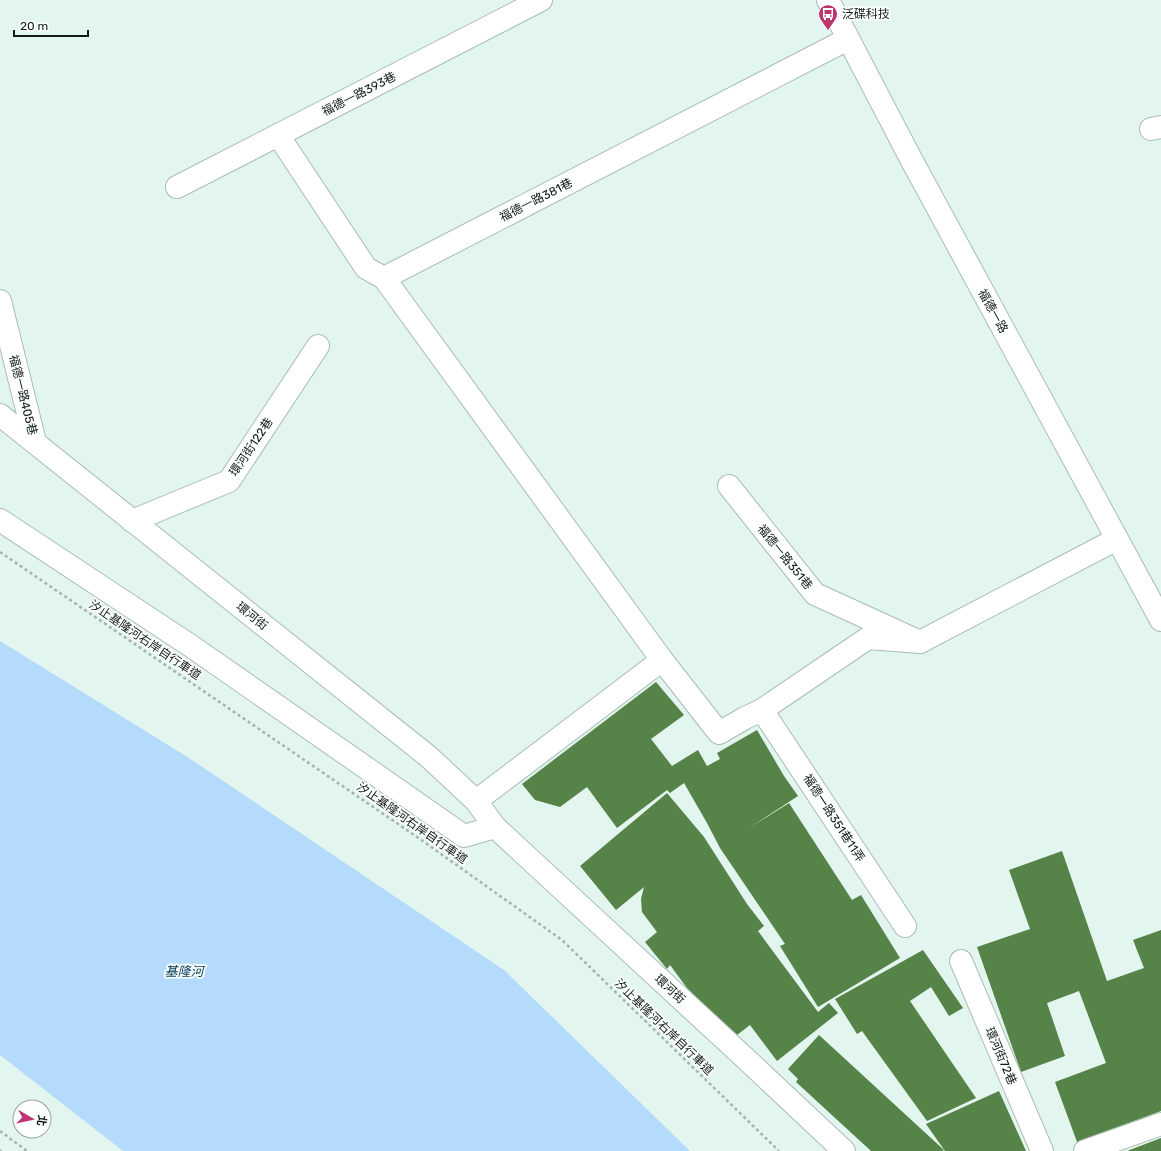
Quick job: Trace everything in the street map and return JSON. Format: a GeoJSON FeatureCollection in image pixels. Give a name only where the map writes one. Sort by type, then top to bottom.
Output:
{"type":"FeatureCollection","features":[{"type":"Feature","properties":{"kind":"street","name":"福德一路393巷"},"geometry":{"type":"LineString","coordinates":[[177,187],[541,0]]}},
{"type":"Feature","properties":{"kind":"street","name":"福德一路"},"geometry":{"type":"LineString","coordinates":[[828,0],[914,166],[1161,620]]}},
{"type":"Feature","properties":{"kind":"street","name":"福德一路381巷"},"geometry":{"type":"LineString","coordinates":[[384,278],[848,39]]}},
{"type":"Feature","properties":{"kind":"street"},"geometry":{"type":"LineString","coordinates":[[278,135],[366,268],[384,278],[662,660],[719,732],[762,710],[868,638],[920,642],[1117,539]]}},
{"type":"Feature","properties":{"kind":"street","name":"福德一路405巷"},"geometry":{"type":"LineString","coordinates":[[0,301],[35,442]]}},
{"type":"Feature","properties":{"kind":"street","name":"環河街122巷"},"geometry":{"type":"LineString","coordinates":[[132,521],[229,481],[318,346]]}},
{"type":"Feature","properties":{"kind":"street","name":"環河街"},"geometry":{"type":"LineString","coordinates":[[0,415],[429,757],[476,801],[494,827],[844,1151]]}},
{"type":"Feature","properties":{"kind":"street","name":"福德一路351巷"},"geometry":{"type":"LineString","coordinates":[[729,486],[815,594],[920,642]]}},
{"type":"Feature","properties":{"kind":"street"},"geometry":{"type":"LineString","coordinates":[[0,520],[190,646],[464,836],[494,827]]}},
{"type":"Feature","properties":{"kind":"street"},"geometry":{"type":"LineString","coordinates":[[476,801],[662,660]]}},
{"type":"Feature","properties":{"kind":"street","name":"福德一路351巷11弄"},"geometry":{"type":"LineString","coordinates":[[762,710],[905,926]]}},
{"type":"Feature","properties":{"kind":"street","name":"環河街72巷"},"geometry":{"type":"LineString","coordinates":[[961,961],[1042,1151]]}},
{"type":"Feature","properties":{"kind":"street"},"geometry":{"type":"LineString","coordinates":[[1085,1151],[1161,1124]]}},
{"type":"Feature","properties":{"kind":"path","name":"汐止基隆河右岸自行車道"},"geometry":{"type":"LineString","coordinates":[[0,552],[420,839],[562,940],[780,1151]]}},
{"type":"Feature","properties":{"kind":"path"},"geometry":{"type":"LineString","coordinates":[[0,1131],[26,1151]]}},
{"type":"Feature","properties":{"kind":"water","name":"基隆河"},"geometry":{"type":"Polygon","coordinates":[[[0,641],[189,758],[504,970],[690,1151],[123,1151],[0,1055],[0,641]]]}},
{"type":"Feature","properties":{"kind":"building"},"geometry":{"type":"Polygon","coordinates":[[[656,682],[684,715],[651,739],[672,766],[698,750],[707,766],[720,759],[717,753],[757,730],[784,776],[798,796],[749,828],[789,803],[852,900],[861,895],[900,958],[818,1007],[780,946],[785,944],[720,848],[684,783],[670,793],[667,790],[617,828],[587,787],[560,807],[535,800],[522,784],[656,682]]]}},
{"type":"Feature","properties":{"kind":"building"},"geometry":{"type":"Polygon","coordinates":[[[667,793],[704,837],[747,904],[764,926],[758,931],[818,1012],[829,1003],[838,1013],[777,1061],[750,1025],[737,1035],[714,1016],[687,988],[670,965],[667,969],[645,942],[657,932],[642,912],[641,899],[644,887],[616,910],[580,866],[667,793]]]}},
{"type":"Feature","properties":{"kind":"building"},"geometry":{"type":"Polygon","coordinates":[[[1062,851],[1107,981],[1144,968],[1133,940],[1161,930],[1161,1111],[1077,1142],[1055,1082],[1106,1063],[1079,991],[1047,1003],[1065,1056],[1021,1072],[977,947],[1030,929],[1009,870],[1062,851]]]}},
{"type":"Feature","properties":{"kind":"building"},"geometry":{"type":"Polygon","coordinates":[[[923,950],[963,1008],[949,1016],[931,987],[910,1001],[976,1098],[927,1121],[862,1031],[857,1034],[835,999],[923,950]]]}},
{"type":"Feature","properties":{"kind":"building"},"geometry":{"type":"Polygon","coordinates":[[[819,1035],[944,1150],[871,1151],[796,1082],[798,1079],[788,1069],[819,1035]]]}},
{"type":"Feature","properties":{"kind":"building"},"geometry":{"type":"Polygon","coordinates":[[[999,1091],[1026,1151],[945,1151],[926,1124],[999,1091]]]}},
{"type":"Feature","properties":{"kind":"building"},"geometry":{"type":"Polygon","coordinates":[[[1161,1138],[1161,1151],[1127,1151],[1161,1138]]]}},
{"type":"Feature","properties":{"kind":"place","name":"泛碟科技"},"geometry":{"type":"Point","coordinates":[828,31]}}]}
